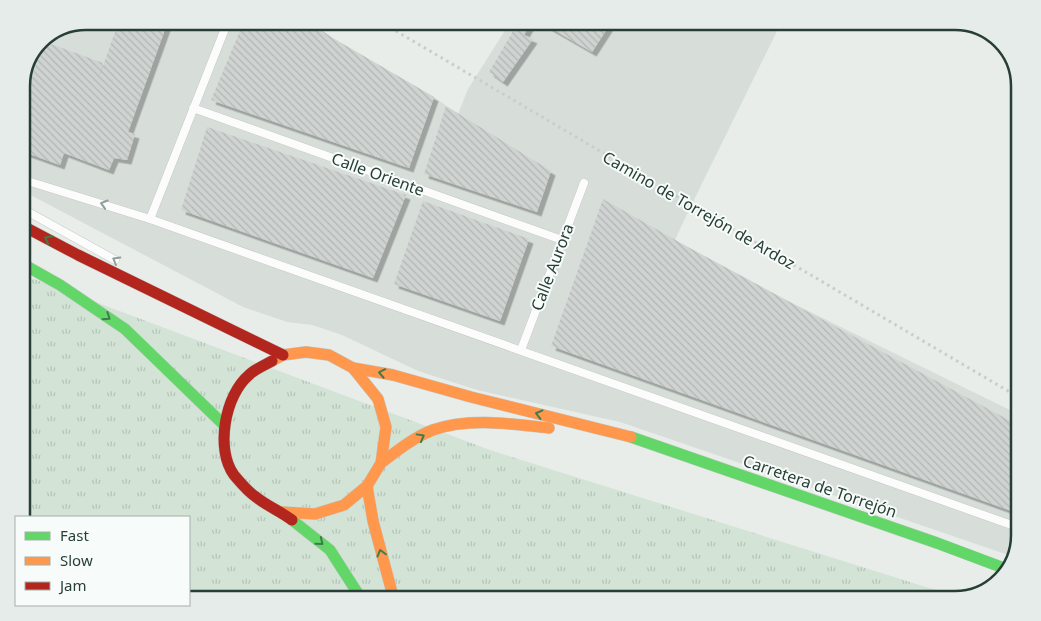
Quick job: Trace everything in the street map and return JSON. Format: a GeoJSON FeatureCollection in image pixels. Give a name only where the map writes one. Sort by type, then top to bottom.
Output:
{"type":"FeatureCollection","features":[{"type":"Feature","properties":{"kind":"main road"},"geometry":{"type":"LineString","coordinates":[[30,230],[282,355]]}},
{"type":"Feature","properties":{"kind":"main road"},"geometry":{"type":"LineString","coordinates":[[30,268],[60,285],[126,329],[224,425]]}},
{"type":"Feature","properties":{"kind":"main road"},"geometry":{"type":"LineString","coordinates":[[356,591],[330,550],[282,512],[254,498],[233,473],[225,451],[224,425],[233,396],[248,376],[282,355],[306,352],[329,355],[353,368],[393,375],[471,397],[621,434]]}},
{"type":"Feature","properties":{"kind":"main road"},"geometry":{"type":"LineString","coordinates":[[282,512],[315,514],[344,504],[367,486],[380,463],[386,427],[378,399],[353,368]]}},
{"type":"Feature","properties":{"kind":"main road"},"geometry":{"type":"LineString","coordinates":[[380,463],[435,429],[469,423],[621,434]]}},
{"type":"Feature","properties":{"kind":"main road","name":"Carretera de Torrejón"},"geometry":{"type":"LineString","coordinates":[[621,434],[1000,567]]}},
{"type":"Feature","properties":{"kind":"main road"},"geometry":{"type":"LineString","coordinates":[[367,486],[373,521],[392,591]]}},
{"type":"Feature","properties":{"kind":"lane"},"geometry":{"type":"LineString","coordinates":[[150,219],[224,30]]}},
{"type":"Feature","properties":{"kind":"lane","name":"Calle Oriente"},"geometry":{"type":"LineString","coordinates":[[193,108],[562,240]]}},
{"type":"Feature","properties":{"kind":"lane"},"geometry":{"type":"LineString","coordinates":[[30,181],[150,219],[1011,525]]}},
{"type":"Feature","properties":{"kind":"lane","name":"Calle Aurora"},"geometry":{"type":"LineString","coordinates":[[521,350],[584,183]]}},
{"type":"Feature","properties":{"kind":"lane"},"geometry":{"type":"LineString","coordinates":[[30,213],[119,262]]}},
{"type":"Feature","properties":{"kind":"lane"},"geometry":{"type":"LineString","coordinates":[[162,286],[265,345]]}},
{"type":"Feature","properties":{"kind":"path","name":"Camino de Torrejón de Ardoz"},"geometry":{"type":"LineString","coordinates":[[394,30],[1011,393]]}},
{"type":"Feature","properties":{"kind":"shaded area"},"geometry":{"type":"Polygon","coordinates":[[[86,30],[321,30],[434,97],[458,114],[468,89],[505,30],[778,30],[675,240],[782,298],[1011,411],[1011,542],[1007,555],[620,422],[477,390],[418,371],[342,335],[312,325],[287,322],[243,307],[30,195],[30,82],[34,65],[39,55],[55,39],[75,31],[86,30]]]}},
{"type":"Feature","properties":{"kind":"green space"},"geometry":{"type":"Polygon","coordinates":[[[30,277],[490,450],[939,591],[190,591],[190,516],[30,516],[30,277]]]}},
{"type":"Feature","properties":{"kind":"building"},"geometry":{"type":"Polygon","coordinates":[[[116,30],[165,30],[128,132],[135,134],[127,160],[114,158],[109,170],[64,153],[60,165],[30,154],[30,82],[34,65],[46,46],[49,43],[103,63],[98,80],[116,30]]]}},
{"type":"Feature","properties":{"kind":"building"},"geometry":{"type":"Polygon","coordinates":[[[240,30],[321,30],[434,97],[409,168],[211,100],[240,30]]]}},
{"type":"Feature","properties":{"kind":"building"},"geometry":{"type":"Polygon","coordinates":[[[514,30],[527,30],[524,35],[533,39],[503,82],[489,72],[514,30]]]}},
{"type":"Feature","properties":{"kind":"building"},"geometry":{"type":"Polygon","coordinates":[[[554,30],[606,30],[592,52],[554,30]]]}},
{"type":"Feature","properties":{"kind":"building"},"geometry":{"type":"Polygon","coordinates":[[[446,106],[551,171],[537,212],[424,174],[446,106]]]}},
{"type":"Feature","properties":{"kind":"building"},"geometry":{"type":"Polygon","coordinates":[[[207,127],[406,195],[373,278],[181,210],[207,127]]]}},
{"type":"Feature","properties":{"kind":"building"},"geometry":{"type":"Polygon","coordinates":[[[603,199],[686,246],[1011,421],[1011,511],[551,346],[603,199]]]}},
{"type":"Feature","properties":{"kind":"building"},"geometry":{"type":"Polygon","coordinates":[[[423,201],[529,239],[500,321],[394,284],[423,201]]]}},
{"type":"Feature","properties":{"kind":"traffic: fast"},"geometry":{"type":"LineString","coordinates":[[30,268],[60,285],[125,329],[224,425]]}},
{"type":"Feature","properties":{"kind":"traffic: fast"},"geometry":{"type":"LineString","coordinates":[[631,437],[1000,567]]}},
{"type":"Feature","properties":{"kind":"traffic: fast"},"geometry":{"type":"LineString","coordinates":[[292,520],[330,550],[356,591]]}},
{"type":"Feature","properties":{"kind":"traffic: slow"},"geometry":{"type":"LineString","coordinates":[[272,361],[283,355],[306,352],[329,355],[353,368],[378,399],[386,427],[381,463],[367,486],[344,505],[315,514],[282,512]]}},
{"type":"Feature","properties":{"kind":"traffic: slow"},"geometry":{"type":"LineString","coordinates":[[353,368],[393,375],[471,397],[631,437]]}},
{"type":"Feature","properties":{"kind":"traffic: slow"},"geometry":{"type":"LineString","coordinates":[[381,463],[419,436],[447,426],[491,423],[549,428]]}},
{"type":"Feature","properties":{"kind":"traffic: slow"},"geometry":{"type":"LineString","coordinates":[[367,486],[373,521],[392,591]]}},
{"type":"Feature","properties":{"kind":"traffic: jam"},"geometry":{"type":"LineString","coordinates":[[30,230],[283,355]]}},
{"type":"Feature","properties":{"kind":"traffic: jam"},"geometry":{"type":"LineString","coordinates":[[272,361],[249,375],[234,395],[225,423],[225,451],[228,464],[234,475],[247,490],[292,520]]}}]}
